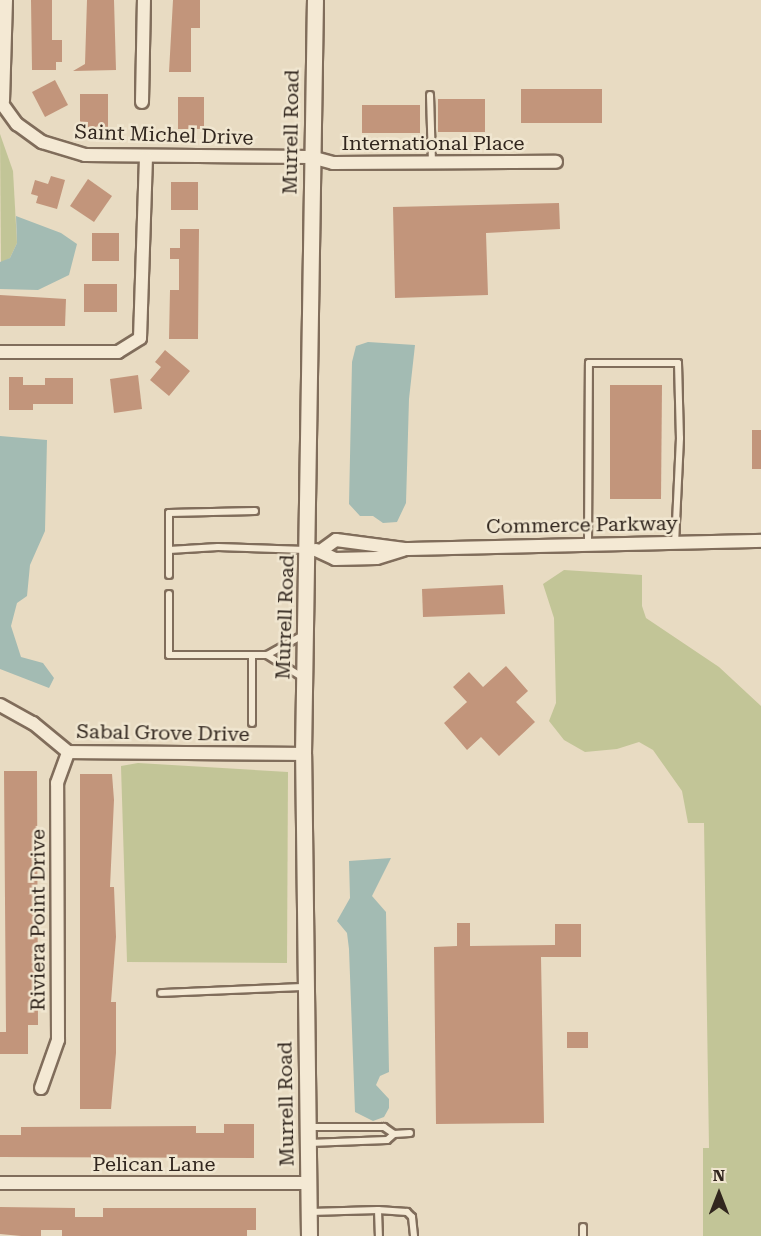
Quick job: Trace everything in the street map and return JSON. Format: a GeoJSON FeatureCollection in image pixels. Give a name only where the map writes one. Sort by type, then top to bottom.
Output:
{"type":"FeatureCollection","features":[{"type":"Feature","properties":{"kind":"street"},"geometry":{"type":"LineString","coordinates":[[2,101],[6,0]]}},
{"type":"Feature","properties":{"kind":"street"},"geometry":{"type":"LineString","coordinates":[[142,102],[144,0]]}},
{"type":"Feature","properties":{"kind":"street","name":"Murrell Road"},"geometry":{"type":"LineString","coordinates":[[309,1236],[303,754],[306,634],[315,550],[310,157],[315,0]]}},
{"type":"Feature","properties":{"kind":"street","name":"Saint Michel Drive"},"geometry":{"type":"LineString","coordinates":[[2,101],[17,124],[42,142],[66,152],[146,157],[310,157]]}},
{"type":"Feature","properties":{"kind":"street"},"geometry":{"type":"LineString","coordinates":[[0,352],[118,352],[140,338],[146,157]]}},
{"type":"Feature","properties":{"kind":"street","name":"International Place"},"geometry":{"type":"LineString","coordinates":[[310,157],[333,164],[556,162]]}},
{"type":"Feature","properties":{"kind":"street","name":"Commerce Parkway"},"geometry":{"type":"LineString","coordinates":[[315,550],[336,540],[404,549],[761,541]]}},
{"type":"Feature","properties":{"kind":"street","name":"Commerce Parkway"},"geometry":{"type":"LineString","coordinates":[[315,550],[335,559],[377,558],[404,549]]}},
{"type":"Feature","properties":{"kind":"street","name":"Sabal Grove Drive"},"geometry":{"type":"LineString","coordinates":[[0,705],[33,723],[68,752],[88,755],[303,754]]}},
{"type":"Feature","properties":{"kind":"street","name":"Riviera Point Drive"},"geometry":{"type":"LineString","coordinates":[[41,1088],[58,1040],[57,783],[68,752]]}},
{"type":"Feature","properties":{"kind":"street","name":"Pelican Lane"},"geometry":{"type":"LineString","coordinates":[[0,1183],[309,1183]]}},
{"type":"Feature","properties":{"kind":"lane"},"geometry":{"type":"LineString","coordinates":[[430,95],[432,163]]}},
{"type":"Feature","properties":{"kind":"lane"},"geometry":{"type":"LineString","coordinates":[[588,545],[590,363],[678,363],[680,438],[675,543]]}},
{"type":"Feature","properties":{"kind":"lane"},"geometry":{"type":"LineString","coordinates":[[169,575],[169,513],[255,512]]}},
{"type":"Feature","properties":{"kind":"lane"},"geometry":{"type":"LineString","coordinates":[[169,550],[218,547],[315,550]]}},
{"type":"Feature","properties":{"kind":"lane"},"geometry":{"type":"LineString","coordinates":[[169,594],[169,655],[267,655],[306,634]]}},
{"type":"Feature","properties":{"kind":"lane"},"geometry":{"type":"LineString","coordinates":[[252,655],[252,723]]}},
{"type":"Feature","properties":{"kind":"lane"},"geometry":{"type":"LineString","coordinates":[[267,655],[304,679]]}},
{"type":"Feature","properties":{"kind":"lane"},"geometry":{"type":"LineString","coordinates":[[161,993],[306,987]]}},
{"type":"Feature","properties":{"kind":"lane"},"geometry":{"type":"LineString","coordinates":[[308,1127],[384,1127],[394,1134]]}},
{"type":"Feature","properties":{"kind":"lane"},"geometry":{"type":"LineString","coordinates":[[308,1143],[387,1140],[394,1134],[410,1133]]}},
{"type":"Feature","properties":{"kind":"lane"},"geometry":{"type":"LineString","coordinates":[[309,1212],[378,1210],[406,1212],[412,1217],[414,1236]]}},
{"type":"Feature","properties":{"kind":"lane"},"geometry":{"type":"LineString","coordinates":[[378,1210],[379,1236]]}},
{"type":"Feature","properties":{"kind":"lane"},"geometry":{"type":"LineString","coordinates":[[583,1227],[583,1236]]}},
{"type":"Feature","properties":{"kind":"green space"},"geometry":{"type":"Polygon","coordinates":[[[0,134],[13,171],[17,243],[10,258],[1,263],[0,134]]]}},
{"type":"Feature","properties":{"kind":"green space"},"geometry":{"type":"Polygon","coordinates":[[[564,570],[642,575],[642,606],[646,618],[719,667],[761,706],[761,1236],[703,1236],[703,1148],[709,1148],[704,823],[688,823],[682,791],[653,750],[639,742],[617,749],[585,752],[564,740],[549,721],[556,703],[554,618],[543,584],[564,570]]]}},
{"type":"Feature","properties":{"kind":"green space"},"geometry":{"type":"Polygon","coordinates":[[[138,763],[288,772],[287,963],[127,962],[121,766],[138,763]]]}},
{"type":"Feature","properties":{"kind":"water"},"geometry":{"type":"Polygon","coordinates":[[[16,216],[61,233],[77,244],[69,275],[38,290],[0,289],[0,262],[10,258],[17,243],[16,216]]]}},
{"type":"Feature","properties":{"kind":"water"},"geometry":{"type":"Polygon","coordinates":[[[368,342],[415,345],[409,399],[406,503],[397,522],[383,523],[373,516],[360,516],[349,504],[352,362],[356,346],[368,342]]]}},
{"type":"Feature","properties":{"kind":"water"},"geometry":{"type":"Polygon","coordinates":[[[0,436],[47,440],[45,531],[30,565],[27,596],[17,603],[11,626],[21,657],[43,663],[54,678],[49,688],[0,669],[0,436]]]}},
{"type":"Feature","properties":{"kind":"water"},"geometry":{"type":"Polygon","coordinates":[[[391,858],[372,896],[386,912],[389,1072],[380,1076],[376,1085],[389,1099],[389,1108],[384,1117],[373,1121],[355,1112],[349,949],[347,933],[337,921],[350,898],[349,861],[391,858]]]}},
{"type":"Feature","properties":{"kind":"building"},"geometry":{"type":"Polygon","coordinates":[[[31,0],[52,0],[52,40],[62,40],[62,62],[56,62],[56,70],[32,70],[31,0]]]}},
{"type":"Feature","properties":{"kind":"building"},"geometry":{"type":"Polygon","coordinates":[[[87,0],[114,0],[116,70],[73,71],[85,64],[87,0]]]}},
{"type":"Feature","properties":{"kind":"building"},"geometry":{"type":"Polygon","coordinates":[[[173,0],[200,0],[200,28],[191,28],[191,72],[169,72],[173,0]]]}},
{"type":"Feature","properties":{"kind":"building"},"geometry":{"type":"Polygon","coordinates":[[[55,80],[68,105],[45,117],[32,92],[55,80]]]}},
{"type":"Feature","properties":{"kind":"building"},"geometry":{"type":"Polygon","coordinates":[[[521,89],[602,89],[602,123],[521,123],[521,89]]]}},
{"type":"Feature","properties":{"kind":"building"},"geometry":{"type":"Polygon","coordinates":[[[80,94],[108,94],[108,128],[80,128],[80,94]]]}},
{"type":"Feature","properties":{"kind":"building"},"geometry":{"type":"Polygon","coordinates":[[[178,97],[204,97],[204,129],[178,129],[178,97]]]}},
{"type":"Feature","properties":{"kind":"building"},"geometry":{"type":"Polygon","coordinates":[[[438,99],[485,99],[485,132],[438,132],[438,99]]]}},
{"type":"Feature","properties":{"kind":"building"},"geometry":{"type":"Polygon","coordinates":[[[362,105],[420,105],[420,133],[362,133],[362,105]]]}},
{"type":"Feature","properties":{"kind":"building"},"geometry":{"type":"Polygon","coordinates":[[[51,176],[65,180],[57,209],[36,203],[38,196],[31,194],[35,180],[48,184],[51,176]]]}},
{"type":"Feature","properties":{"kind":"building"},"geometry":{"type":"Polygon","coordinates":[[[88,179],[112,196],[94,222],[70,206],[88,179]]]}},
{"type":"Feature","properties":{"kind":"building"},"geometry":{"type":"Polygon","coordinates":[[[171,182],[198,182],[198,210],[171,210],[171,182]]]}},
{"type":"Feature","properties":{"kind":"building"},"geometry":{"type":"Polygon","coordinates":[[[559,203],[560,229],[486,233],[488,295],[395,298],[393,207],[559,203]]]}},
{"type":"Feature","properties":{"kind":"building"},"geometry":{"type":"Polygon","coordinates":[[[180,229],[199,229],[198,339],[169,339],[170,290],[179,290],[179,259],[170,259],[170,248],[180,248],[180,229]]]}},
{"type":"Feature","properties":{"kind":"building"},"geometry":{"type":"Polygon","coordinates":[[[92,233],[119,233],[119,261],[92,261],[92,233]]]}},
{"type":"Feature","properties":{"kind":"building"},"geometry":{"type":"Polygon","coordinates":[[[84,284],[117,284],[117,312],[84,312],[84,284]]]}},
{"type":"Feature","properties":{"kind":"building"},"geometry":{"type":"Polygon","coordinates":[[[0,295],[66,299],[65,326],[0,326],[0,295]]]}},
{"type":"Feature","properties":{"kind":"building"},"geometry":{"type":"Polygon","coordinates":[[[165,350],[190,371],[169,396],[150,380],[161,367],[155,362],[165,350]]]}},
{"type":"Feature","properties":{"kind":"building"},"geometry":{"type":"Polygon","coordinates":[[[138,375],[142,409],[114,413],[110,379],[138,375]]]}},
{"type":"Feature","properties":{"kind":"building"},"geometry":{"type":"Polygon","coordinates":[[[9,377],[23,377],[23,385],[45,385],[45,378],[73,378],[73,404],[33,404],[33,410],[9,410],[9,377]]]}},
{"type":"Feature","properties":{"kind":"building"},"geometry":{"type":"Polygon","coordinates":[[[610,385],[662,385],[661,499],[610,499],[610,385]]]}},
{"type":"Feature","properties":{"kind":"building"},"geometry":{"type":"Polygon","coordinates":[[[752,430],[761,430],[761,469],[752,469],[752,430]]]}},
{"type":"Feature","properties":{"kind":"building"},"geometry":{"type":"Polygon","coordinates":[[[503,585],[505,614],[423,617],[422,589],[503,585]]]}},
{"type":"Feature","properties":{"kind":"building"},"geometry":{"type":"Polygon","coordinates":[[[506,666],[528,691],[516,702],[535,722],[499,756],[481,737],[467,750],[444,723],[467,702],[453,687],[469,672],[483,687],[506,666]]]}},
{"type":"Feature","properties":{"kind":"building"},"geometry":{"type":"Polygon","coordinates":[[[4,771],[37,771],[38,1025],[28,1025],[28,1054],[0,1054],[0,1032],[6,1032],[4,771]]]}},
{"type":"Feature","properties":{"kind":"building"},"geometry":{"type":"Polygon","coordinates":[[[80,774],[112,774],[114,800],[110,887],[114,887],[116,937],[111,1002],[116,1002],[116,1053],[111,1109],[80,1109],[80,774]]]}},
{"type":"Feature","properties":{"kind":"building"},"geometry":{"type":"Polygon","coordinates":[[[457,923],[470,923],[470,946],[555,945],[555,924],[581,924],[581,957],[541,957],[544,1123],[436,1124],[434,947],[457,946],[457,923]]]}},
{"type":"Feature","properties":{"kind":"building"},"geometry":{"type":"Polygon","coordinates":[[[567,1032],[588,1032],[588,1048],[567,1048],[567,1032]]]}},
{"type":"Feature","properties":{"kind":"building"},"geometry":{"type":"Polygon","coordinates":[[[224,1124],[254,1124],[254,1158],[0,1157],[0,1135],[21,1135],[21,1127],[196,1126],[196,1133],[224,1133],[224,1124]]]}},
{"type":"Feature","properties":{"kind":"building"},"geometry":{"type":"Polygon","coordinates":[[[0,1207],[75,1208],[75,1217],[103,1217],[103,1208],[256,1208],[256,1230],[247,1230],[247,1236],[62,1236],[62,1230],[41,1230],[41,1236],[21,1236],[0,1234],[0,1207]]]}}]}
